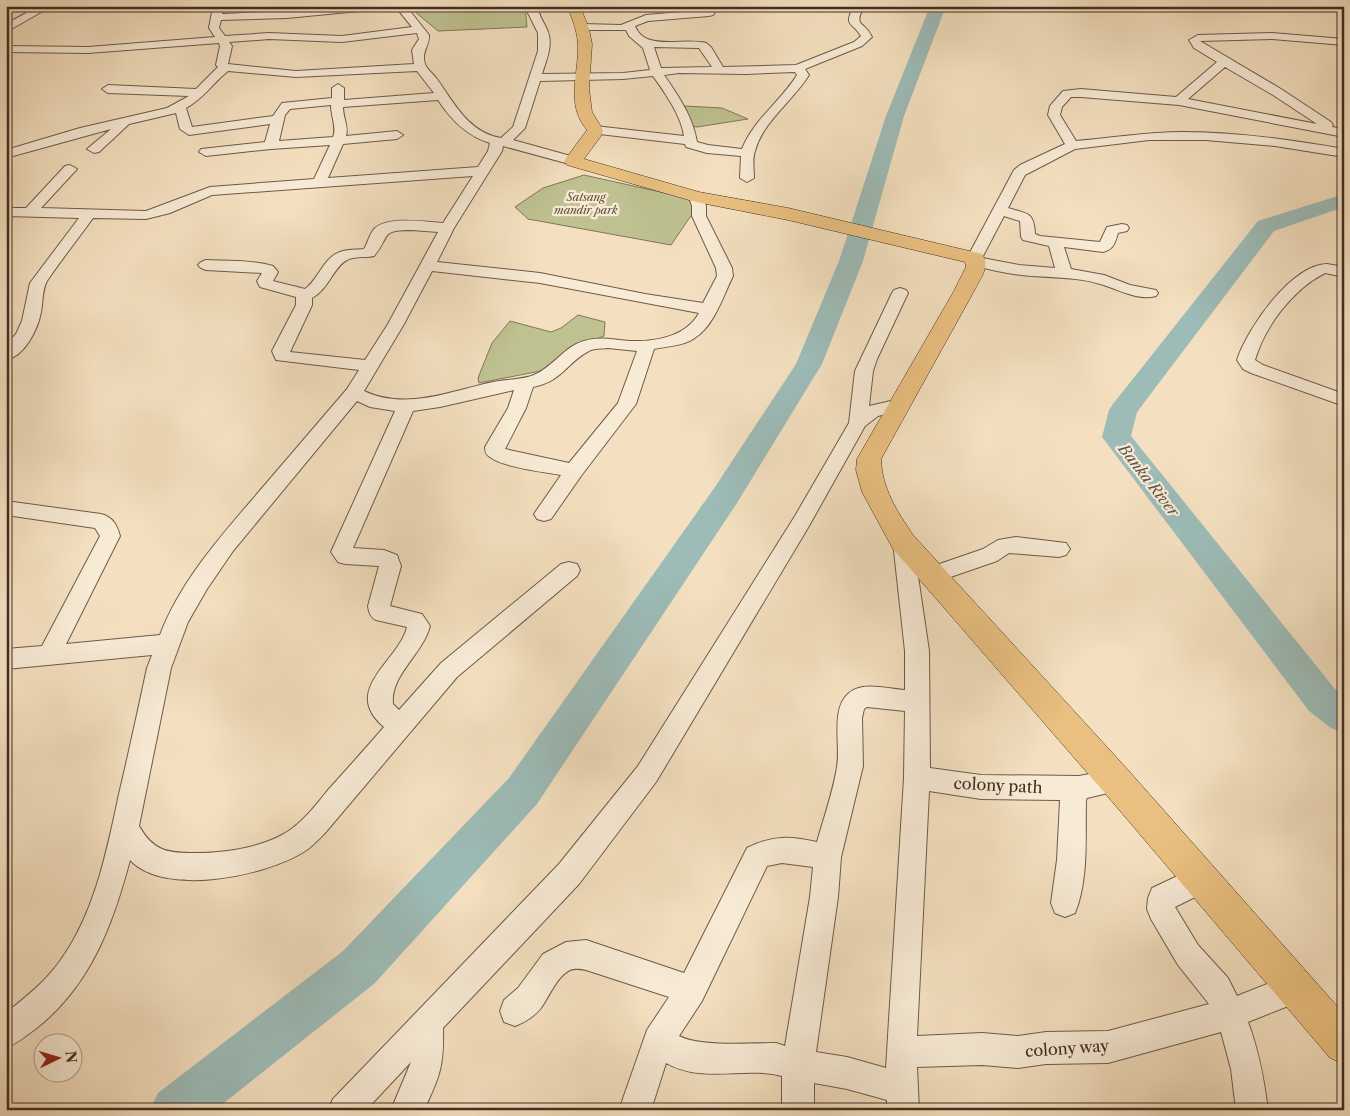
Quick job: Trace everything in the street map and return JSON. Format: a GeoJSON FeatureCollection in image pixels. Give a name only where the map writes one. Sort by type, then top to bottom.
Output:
{"type":"FeatureCollection","features":[{"type":"Feature","properties":{"kind":"main road"},"geometry":{"type":"LineString","coordinates":[[573,6],[582,27],[585,45],[582,77],[583,114],[587,123],[595,130],[573,162],[696,197],[788,214],[976,260],[964,291],[870,460],[868,471],[885,512],[903,542],[1116,781],[1344,1044]]}},
{"type":"Feature","properties":{"kind":"street"},"geometry":{"type":"LineString","coordinates":[[6,29],[47,6]]}},
{"type":"Feature","properties":{"kind":"street"},"geometry":{"type":"LineString","coordinates":[[225,67],[222,65],[222,60],[226,46],[214,28],[216,12],[287,15],[380,6]]}},
{"type":"Feature","properties":{"kind":"street"},"geometry":{"type":"LineString","coordinates":[[400,6],[424,35],[418,50],[420,67],[452,111],[478,134],[573,162]]}},
{"type":"Feature","properties":{"kind":"street"},"geometry":{"type":"LineString","coordinates":[[6,1033],[46,1001],[71,971],[90,939],[105,902],[125,828],[157,677],[177,620],[199,583],[226,545],[354,393],[400,317],[446,228],[483,172],[500,142],[519,128],[536,78],[538,63],[544,51],[543,33],[533,13],[533,6]]}},
{"type":"Feature","properties":{"kind":"street"},"geometry":{"type":"LineString","coordinates":[[582,27],[616,29],[630,26],[646,18],[709,13],[714,6]]}},
{"type":"Feature","properties":{"kind":"street"},"geometry":{"type":"LineString","coordinates":[[536,78],[623,76],[679,70],[798,68],[858,44],[867,37],[864,31],[854,23],[853,18],[858,6]]}},
{"type":"Feature","properties":{"kind":"street"},"geometry":{"type":"LineString","coordinates":[[630,26],[633,34],[652,54],[656,72],[672,95],[689,130],[690,141]]}},
{"type":"Feature","properties":{"kind":"street"},"geometry":{"type":"LineString","coordinates":[[6,49],[88,50],[269,36],[342,40],[419,29]]}},
{"type":"Feature","properties":{"kind":"street"},"geometry":{"type":"LineString","coordinates":[[1340,132],[1277,92],[1198,46],[1194,40],[1198,38],[1272,36],[1344,42]]}},
{"type":"Feature","properties":{"kind":"street"},"geometry":{"type":"LineString","coordinates":[[644,44],[702,45],[720,70]]}},
{"type":"Feature","properties":{"kind":"street"},"geometry":{"type":"LineString","coordinates":[[1179,101],[1224,62]]}},
{"type":"Feature","properties":{"kind":"street"},"geometry":{"type":"LineString","coordinates":[[6,154],[84,131],[180,107],[195,98],[225,67],[296,74],[420,67]]}},
{"type":"Feature","properties":{"kind":"street"},"geometry":{"type":"LineString","coordinates":[[747,178],[747,153],[755,133],[777,110],[802,77],[802,72],[798,68]]}},
{"type":"Feature","properties":{"kind":"street"},"geometry":{"type":"LineString","coordinates":[[320,184],[324,168],[339,141],[342,130],[337,116],[340,72]]}},
{"type":"Feature","properties":{"kind":"street"},"geometry":{"type":"LineString","coordinates":[[108,89],[198,93]]}},
{"type":"Feature","properties":{"kind":"street"},"geometry":{"type":"LineString","coordinates":[[1071,142],[1058,123],[1054,112],[1067,94],[1081,93],[1179,101],[1340,132]]}},
{"type":"Feature","properties":{"kind":"street"},"geometry":{"type":"LineString","coordinates":[[271,145],[278,119],[283,109],[289,105],[442,96]]}},
{"type":"Feature","properties":{"kind":"street"},"geometry":{"type":"LineString","coordinates":[[180,107],[186,129],[189,131],[278,119]]}},
{"type":"Feature","properties":{"kind":"street"},"geometry":{"type":"LineString","coordinates":[[94,149],[114,130],[134,120]]}},
{"type":"Feature","properties":{"kind":"street"},"geometry":{"type":"LineString","coordinates":[[595,130],[690,141],[697,147],[747,153]]}},
{"type":"Feature","properties":{"kind":"street"},"geometry":{"type":"LineString","coordinates":[[206,152],[397,135]]}},
{"type":"Feature","properties":{"kind":"street"},"geometry":{"type":"LineString","coordinates":[[1150,293],[1126,289],[1104,280],[1064,273],[1018,270],[976,260],[1019,173],[1071,142],[1160,136],[1273,142],[1344,153]]}},
{"type":"Feature","properties":{"kind":"street"},"geometry":{"type":"LineString","coordinates":[[28,213],[70,169]]}},
{"type":"Feature","properties":{"kind":"street"},"geometry":{"type":"LineString","coordinates":[[6,212],[146,215],[165,210],[210,192],[483,172]]}},
{"type":"Feature","properties":{"kind":"street"},"geometry":{"type":"LineString","coordinates":[[354,393],[366,401],[407,405],[432,403],[538,380],[552,372],[575,352],[588,345],[608,343],[629,346],[647,345],[676,340],[690,334],[702,322],[725,276],[724,268],[699,216],[699,206],[696,197]]}},
{"type":"Feature","properties":{"kind":"street"},"geometry":{"type":"LineString","coordinates":[[1000,210],[1025,218],[1027,220],[1028,237],[1039,240],[1103,247],[1106,245],[1112,230],[1122,228]]}},
{"type":"Feature","properties":{"kind":"street"},"geometry":{"type":"LineString","coordinates":[[6,355],[27,332],[32,319],[38,283],[88,215]]}},
{"type":"Feature","properties":{"kind":"street"},"geometry":{"type":"LineString","coordinates":[[304,296],[319,287],[339,258],[344,255],[369,253],[379,233],[385,228],[404,226],[446,228]]}},
{"type":"Feature","properties":{"kind":"street"},"geometry":{"type":"LineString","coordinates":[[1056,242],[1064,273]]}},
{"type":"Feature","properties":{"kind":"street"},"geometry":{"type":"LineString","coordinates":[[206,265],[247,266],[268,269],[270,272],[265,281],[266,284],[294,290],[304,296],[304,305],[281,351],[282,356],[371,366]]}},
{"type":"Feature","properties":{"kind":"street"},"geometry":{"type":"LineString","coordinates":[[426,266],[475,268],[682,306],[709,309]]}},
{"type":"Feature","properties":{"kind":"street"},"geometry":{"type":"LineString","coordinates":[[1344,272],[1320,269],[1290,291],[1281,301],[1260,333],[1247,354],[1246,360],[1257,369],[1344,400]]}},
{"type":"Feature","properties":{"kind":"street"},"geometry":{"type":"LineString","coordinates":[[858,423],[864,370],[900,293]]}},
{"type":"Feature","properties":{"kind":"street"},"geometry":{"type":"LineString","coordinates":[[544,514],[574,471],[627,404],[647,345]]}},
{"type":"Feature","properties":{"kind":"street"},"geometry":{"type":"LineString","coordinates":[[525,383],[517,408],[495,452],[498,455],[574,471]]}},
{"type":"Feature","properties":{"kind":"street"},"geometry":{"type":"LineString","coordinates":[[344,1110],[569,874],[647,774],[798,529],[858,423],[866,414],[900,404]]}},
{"type":"Feature","properties":{"kind":"street"},"geometry":{"type":"LineString","coordinates":[[400,726],[382,709],[380,695],[394,665],[417,636],[418,624],[414,620],[386,616],[380,612],[379,606],[390,566],[389,561],[384,558],[345,556],[342,552],[407,405]]}},
{"type":"Feature","properties":{"kind":"street"},"geometry":{"type":"LineString","coordinates":[[6,508],[101,521],[107,527],[110,536],[49,655]]}},
{"type":"Feature","properties":{"kind":"street"},"geometry":{"type":"LineString","coordinates":[[658,1041],[681,1054],[707,1058],[776,1059],[798,1065],[847,1073],[902,1099],[901,1052],[917,778],[917,651],[903,542]]}},
{"type":"Feature","properties":{"kind":"street"},"geometry":{"type":"LineString","coordinates":[[933,575],[990,555],[1005,546],[1016,545],[1059,550]]}},
{"type":"Feature","properties":{"kind":"street"},"geometry":{"type":"LineString","coordinates":[[125,828],[140,851],[148,858],[163,864],[178,866],[236,863],[270,854],[293,843],[316,824],[449,670],[569,570]]}},
{"type":"Feature","properties":{"kind":"street"},"geometry":{"type":"LineString","coordinates":[[6,659],[168,644]]}},
{"type":"Feature","properties":{"kind":"street"},"geometry":{"type":"LineString","coordinates":[[798,1110],[798,1065],[824,897],[828,856],[850,766],[850,718],[852,705],[858,698],[867,697],[917,702]]}},
{"type":"Feature","properties":{"kind":"street","name":"colony path"},"geometry":{"type":"LineString","coordinates":[[917,778],[981,787],[1079,788],[1116,781]]}},
{"type":"Feature","properties":{"kind":"street"},"geometry":{"type":"LineString","coordinates":[[1065,903],[1071,860],[1073,799],[1079,788]]}},
{"type":"Feature","properties":{"kind":"street"},"geometry":{"type":"LineString","coordinates":[[635,1110],[658,1041],[691,990],[757,856],[770,850],[784,849],[828,856]]}},
{"type":"Feature","properties":{"kind":"street"},"geometry":{"type":"LineString","coordinates":[[1201,879],[1162,898],[1161,909],[1188,955],[1216,989],[1230,1014],[1247,1069],[1252,1110]]}},
{"type":"Feature","properties":{"kind":"street"},"geometry":{"type":"LineString","coordinates":[[516,1011],[531,996],[550,966],[562,957],[574,954],[586,955],[691,990]]}},
{"type":"Feature","properties":{"kind":"street","name":"colony way"},"geometry":{"type":"LineString","coordinates":[[901,1052],[982,1049],[1018,1052],[1046,1048],[1108,1048],[1230,1014],[1295,988]]}},
{"type":"Feature","properties":{"kind":"street"},"geometry":{"type":"LineString","coordinates":[[407,1110],[425,1072],[428,1057],[428,1022]]}},
{"type":"Feature","properties":{"kind":"green space"},"geometry":{"type":"Polygon","coordinates":[[[408,6],[525,6],[527,27],[438,31],[408,6]]]}},
{"type":"Feature","properties":{"kind":"green space"},"geometry":{"type":"Polygon","coordinates":[[[685,106],[722,108],[748,119],[697,127],[690,126],[685,106]]]}},
{"type":"Feature","properties":{"kind":"green space","name":"Satsang mandir park"},"geometry":{"type":"Polygon","coordinates":[[[584,175],[701,201],[671,245],[528,219],[515,207],[543,188],[584,175]]]}},
{"type":"Feature","properties":{"kind":"green space"},"geometry":{"type":"Polygon","coordinates":[[[578,315],[605,322],[604,336],[580,346],[546,370],[479,383],[478,378],[492,343],[510,321],[551,332],[561,328],[578,315]]]}},
{"type":"Feature","properties":{"kind":"waterway"},"geometry":{"type":"LineString","coordinates":[[175,1110],[359,967],[523,791],[726,495],[809,364],[851,261],[895,116],[938,6]]}},
{"type":"Feature","properties":{"kind":"waterway","name":"Banka River"},"geometry":{"type":"LineString","coordinates":[[1344,200],[1266,226],[1123,410],[1116,437],[1322,700],[1344,717]]}}]}
